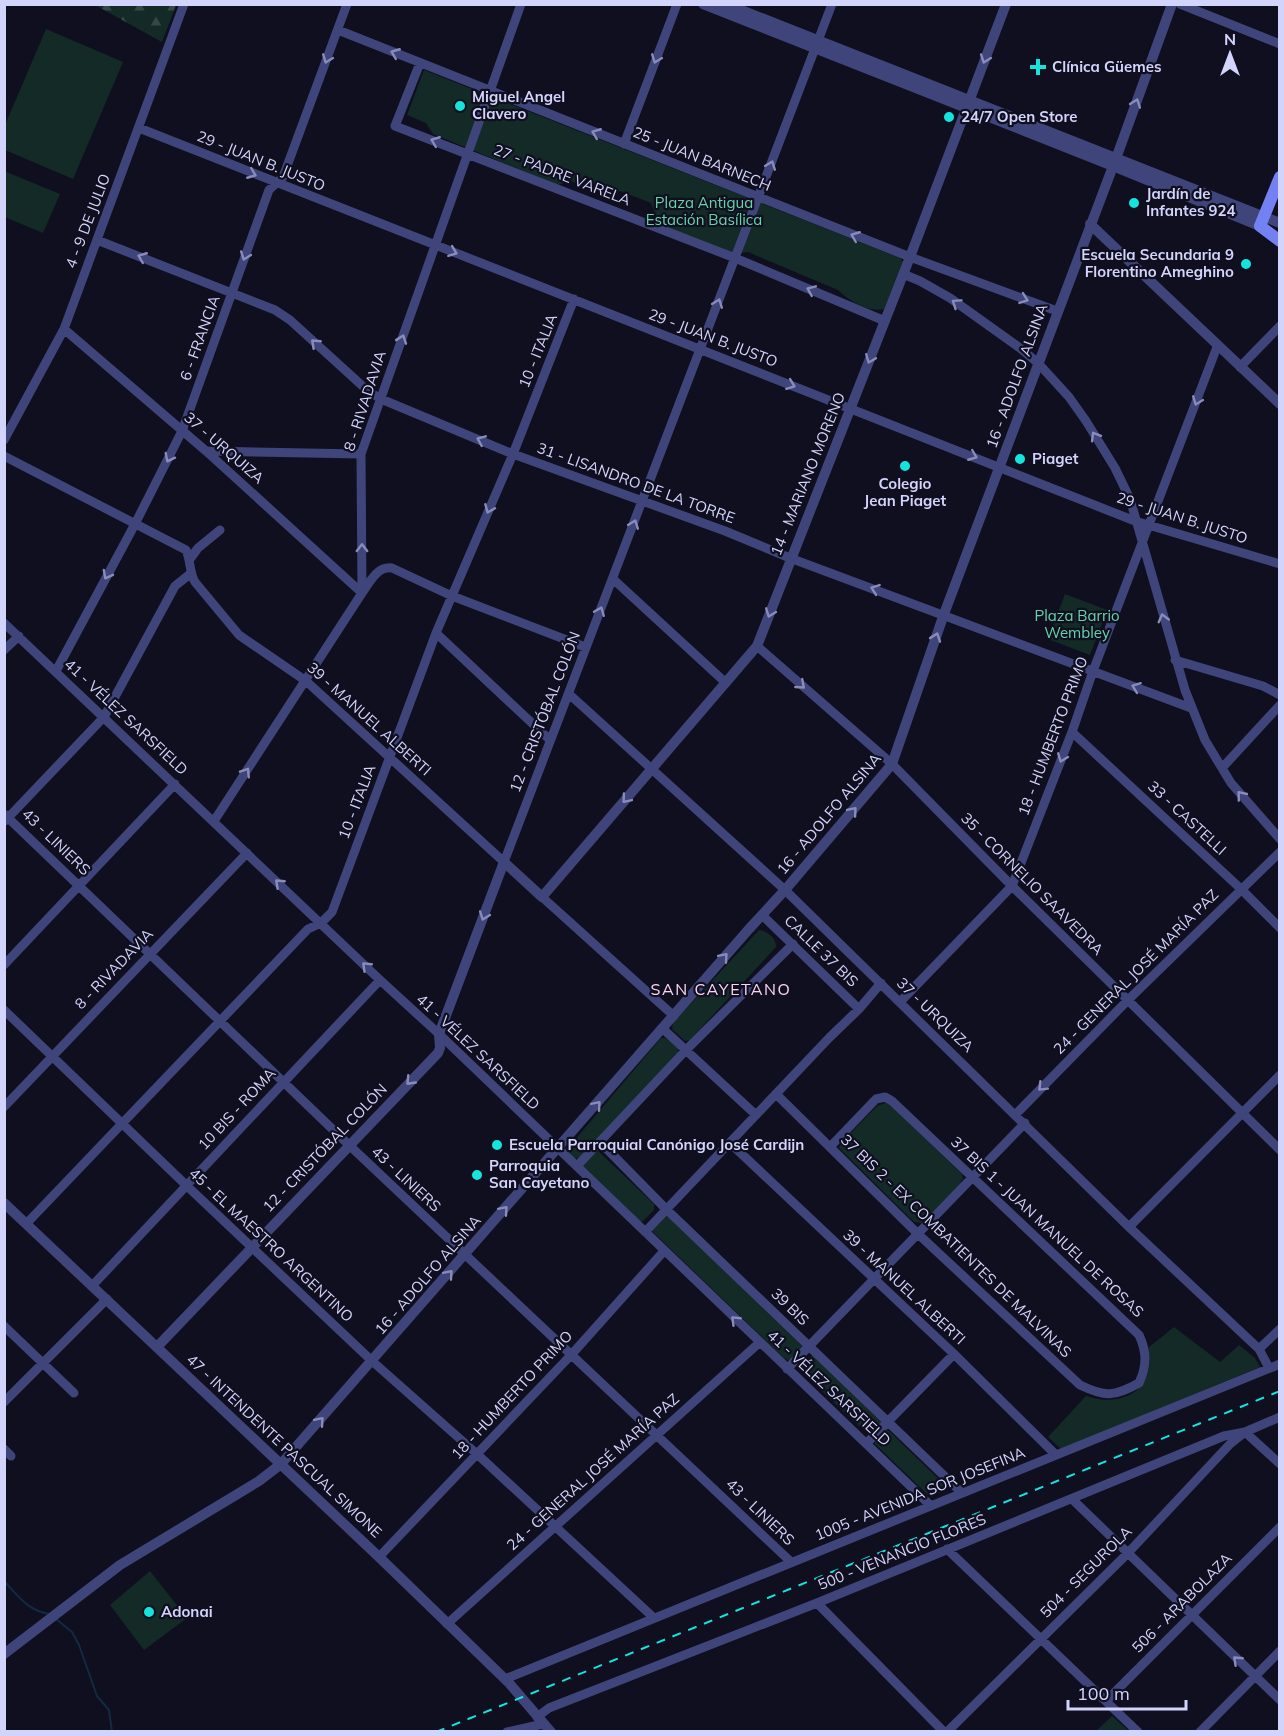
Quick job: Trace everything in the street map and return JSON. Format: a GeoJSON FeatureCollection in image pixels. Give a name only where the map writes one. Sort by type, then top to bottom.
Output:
{"type":"FeatureCollection","features":[{"type":"Feature","properties":{"kind":"main road"},"geometry":{"type":"LineString","coordinates":[[1280,177],[1262,221],[1280,241]]}},
{"type":"Feature","properties":{"kind":"street","name":"4 - 9 DE JULIO"},"geometry":{"type":"LineString","coordinates":[[4,440],[64,329],[184,4]]}},
{"type":"Feature","properties":{"kind":"street","name":"6 - FRANCIA"},"geometry":{"type":"LineString","coordinates":[[56,671],[182,432],[269,190],[283,177],[348,4]]}},
{"type":"Feature","properties":{"kind":"street","name":"8 - RIVADAVIA"},"geometry":{"type":"LineString","coordinates":[[362,593],[361,454],[521,4]]}},
{"type":"Feature","properties":{"kind":"street"},"geometry":{"type":"LineString","coordinates":[[624,144],[677,4]]}},
{"type":"Feature","properties":{"kind":"street"},"geometry":{"type":"LineString","coordinates":[[703,4],[969,104],[1262,221],[1280,223]]}},
{"type":"Feature","properties":{"kind":"street"},"geometry":{"type":"LineString","coordinates":[[726,4],[817,45]]}},
{"type":"Feature","properties":{"kind":"street","name":"12 - CRISTÓBAL COLÓN"},"geometry":{"type":"LineString","coordinates":[[157,1347],[438,1053],[440,1034],[504,862],[832,4]]}},
{"type":"Feature","properties":{"kind":"street","name":"14 - MARIANO MORENO"},"geometry":{"type":"LineString","coordinates":[[542,897],[757,646],[910,257],[1006,4]]}},
{"type":"Feature","properties":{"kind":"street","name":"16 - ADOLFO ALSINA"},"geometry":{"type":"LineString","coordinates":[[4,1654],[120,1565],[250,1486],[281,1464],[785,890],[892,764],[944,614],[1172,4]]}},
{"type":"Feature","properties":{"kind":"street"},"geometry":{"type":"LineString","coordinates":[[1180,4],[1280,44]]}},
{"type":"Feature","properties":{"kind":"street","name":"25 - JUAN BARNECH"},"geometry":{"type":"LineString","coordinates":[[338,30],[910,257],[1057,311]]}},
{"type":"Feature","properties":{"kind":"street","name":"27 - PADRE VARELA"},"geometry":{"type":"LineString","coordinates":[[420,63],[395,126],[735,258],[885,321]]}},
{"type":"Feature","properties":{"kind":"street","name":"29 - JUAN B. JUSTO"},"geometry":{"type":"LineString","coordinates":[[140,128],[276,184],[850,407],[1135,521],[1280,564]]}},
{"type":"Feature","properties":{"kind":"street"},"geometry":{"type":"LineString","coordinates":[[1090,224],[1217,347],[1280,404]]}},
{"type":"Feature","properties":{"kind":"street","name":"31 - LISANDRO DE LA TORRE"},"geometry":{"type":"LineString","coordinates":[[97,240],[275,310],[290,320],[368,392],[381,399],[513,454],[724,531],[790,558],[1191,708]]}},
{"type":"Feature","properties":{"kind":"street"},"geometry":{"type":"LineString","coordinates":[[903,274],[950,298],[998,331],[1038,363],[1069,398],[1091,429],[1115,468],[1130,499],[1175,660],[1191,708],[1205,740],[1237,790],[1280,839]]}},
{"type":"Feature","properties":{"kind":"street","name":"10 - ITALIA"},"geometry":{"type":"LineString","coordinates":[[27,1223],[308,929],[321,923],[332,912],[436,633],[513,454],[574,299]]}},
{"type":"Feature","properties":{"kind":"street"},"geometry":{"type":"LineString","coordinates":[[1240,367],[1280,326]]}},
{"type":"Feature","properties":{"kind":"street","name":"37 - URQUIZA"},"geometry":{"type":"LineString","coordinates":[[64,329],[206,451],[362,593]]}},
{"type":"Feature","properties":{"kind":"street","name":"18 - HUMBERTO PRIMO"},"geometry":{"type":"LineString","coordinates":[[901,1001],[1012,886],[1217,347]]}},
{"type":"Feature","properties":{"kind":"street"},"geometry":{"type":"LineString","coordinates":[[206,451],[361,454]]}},
{"type":"Feature","properties":{"kind":"street"},"geometry":{"type":"LineString","coordinates":[[4,456],[186,550],[190,559],[190,574],[175,586],[104,717],[6,818]]}},
{"type":"Feature","properties":{"kind":"street"},"geometry":{"type":"LineString","coordinates":[[190,559],[198,548],[220,530]]}},
{"type":"Feature","properties":{"kind":"street"},"geometry":{"type":"LineString","coordinates":[[214,821],[362,593],[380,570],[386,567],[452,596],[585,647]]}},
{"type":"Feature","properties":{"kind":"street","name":"39 - MANUEL ALBERTI"},"geometry":{"type":"LineString","coordinates":[[190,574],[239,634],[306,681],[674,1016]]}},
{"type":"Feature","properties":{"kind":"street"},"geometry":{"type":"LineString","coordinates":[[614,579],[726,682]]}},
{"type":"Feature","properties":{"kind":"street","name":"41 - VÉLEZ SARSFIELD"},"geometry":{"type":"LineString","coordinates":[[4,622],[380,980],[440,1034],[930,1505]]}},
{"type":"Feature","properties":{"kind":"street"},"geometry":{"type":"LineString","coordinates":[[436,633],[550,740]]}},
{"type":"Feature","properties":{"kind":"street"},"geometry":{"type":"LineString","coordinates":[[4,650],[19,636]]}},
{"type":"Feature","properties":{"kind":"street","name":"35 - CORNELIO SAAVEDRA"},"geometry":{"type":"LineString","coordinates":[[757,646],[892,764],[1012,886],[1280,1150]]}},
{"type":"Feature","properties":{"kind":"street"},"geometry":{"type":"LineString","coordinates":[[1175,660],[1263,686],[1280,695]]}},
{"type":"Feature","properties":{"kind":"street","name":"37 - URQUIZA"},"geometry":{"type":"LineString","coordinates":[[569,694],[785,890],[901,1001],[1130,1227],[1259,1349],[1269,1368]]}},
{"type":"Feature","properties":{"kind":"street"},"geometry":{"type":"LineString","coordinates":[[1222,768],[1280,705]]}},
{"type":"Feature","properties":{"kind":"street","name":"33 - CASTELLI"},"geometry":{"type":"LineString","coordinates":[[1072,732],[1280,928]]}},
{"type":"Feature","properties":{"kind":"street"},"geometry":{"type":"LineString","coordinates":[[4,965],[175,784]]}},
{"type":"Feature","properties":{"kind":"street","name":"43 - LINIERS"},"geometry":{"type":"LineString","coordinates":[[6,818],[221,1020],[348,1145],[791,1562]]}},
{"type":"Feature","properties":{"kind":"street","name":"24 - GENERAL JOSÉ MARÍA PAZ"},"geometry":{"type":"LineString","coordinates":[[1016,1114],[1127,1000],[1280,852]]}},
{"type":"Feature","properties":{"kind":"street","name":"8 - RIVADAVIA"},"geometry":{"type":"LineString","coordinates":[[4,1107],[247,853]]}},
{"type":"Feature","properties":{"kind":"street","name":"CALLE 37 BIS"},"geometry":{"type":"LineString","coordinates":[[762,915],[859,1010]]}},
{"type":"Feature","properties":{"kind":"street"},"geometry":{"type":"LineString","coordinates":[[577,1166],[686,1050],[793,944]]}},
{"type":"Feature","properties":{"kind":"street","name":"10 BIS - ROMA"},"geometry":{"type":"LineString","coordinates":[[92,1286],[380,980]]}},
{"type":"Feature","properties":{"kind":"street"},"geometry":{"type":"LineString","coordinates":[[645,1232],[829,1038],[859,1010],[881,983]]}},
{"type":"Feature","properties":{"kind":"street","name":"45 - EL MAESTRO ARGENTINO"},"geometry":{"type":"LineString","coordinates":[[4,1010],[372,1361],[477,1454],[654,1618]]}},
{"type":"Feature","properties":{"kind":"street"},"geometry":{"type":"LineString","coordinates":[[662,1028],[756,1115]]}},
{"type":"Feature","properties":{"kind":"street"},"geometry":{"type":"LineString","coordinates":[[1130,1227],[1280,1075]]}},
{"type":"Feature","properties":{"kind":"street","name":"37 BIS 2 - EX COMBATIENTES DE MALVINAS"},"geometry":{"type":"LineString","coordinates":[[776,1094],[917,1233],[1080,1385],[1102,1395],[1113,1395],[1126,1391]]}},
{"type":"Feature","properties":{"kind":"street","name":"37 BIS 1 - JUAN MANUEL DE ROSAS"},"geometry":{"type":"LineString","coordinates":[[830,1147],[876,1099],[885,1097],[1139,1335],[1146,1357],[1143,1374],[1139,1383],[1126,1391]]}},
{"type":"Feature","properties":{"kind":"street"},"geometry":{"type":"LineString","coordinates":[[787,1369],[1025,1123]]}},
{"type":"Feature","properties":{"kind":"street","name":"39 BIS"},"geometry":{"type":"LineString","coordinates":[[600,1142],[666,1209],[961,1492]]}},
{"type":"Feature","properties":{"kind":"street","name":"39 - MANUEL ALBERTI"},"geometry":{"type":"LineString","coordinates":[[730,1143],[954,1354],[1056,1455]]}},
{"type":"Feature","properties":{"kind":"street","name":"47 - INTENDENTE PASCUAL SIMONE"},"geometry":{"type":"LineString","coordinates":[[4,1203],[379,1557],[505,1679],[543,1724]]}},
{"type":"Feature","properties":{"kind":"street","name":"18 - HUMBERTO PRIMO"},"geometry":{"type":"LineString","coordinates":[[379,1557],[572,1354],[664,1251]]}},
{"type":"Feature","properties":{"kind":"street"},"geometry":{"type":"LineString","coordinates":[[4,1402],[107,1299]]}},
{"type":"Feature","properties":{"kind":"street"},"geometry":{"type":"LineString","coordinates":[[4,1326],[74,1393]]}},
{"type":"Feature","properties":{"kind":"street"},"geometry":{"type":"LineString","coordinates":[[1259,1349],[1280,1329]]}},
{"type":"Feature","properties":{"kind":"street","name":"24 - GENERAL JOSÉ MARÍA PAZ"},"geometry":{"type":"LineString","coordinates":[[447,1624],[759,1343]]}},
{"type":"Feature","properties":{"kind":"street"},"geometry":{"type":"LineString","coordinates":[[867,1443],[954,1354]]}},
{"type":"Feature","properties":{"kind":"street","name":"1005 - AVENIDA SOR JOSEFINA"},"geometry":{"type":"LineString","coordinates":[[505,1679],[1280,1364]]}},
{"type":"Feature","properties":{"kind":"street","name":"500 - VENANCIO FLORES"},"geometry":{"type":"LineString","coordinates":[[507,1731],[526,1730],[543,1724],[549,1708],[817,1603],[1224,1437],[1245,1432],[1280,1417]]}},
{"type":"Feature","properties":{"kind":"street"},"geometry":{"type":"LineString","coordinates":[[1245,1432],[1280,1464]]}},
{"type":"Feature","properties":{"kind":"street","name":"504 - SEGUROLA"},"geometry":{"type":"LineString","coordinates":[[945,1731],[1041,1639],[1126,1554],[1230,1444],[1245,1432]]}},
{"type":"Feature","properties":{"kind":"street"},"geometry":{"type":"LineString","coordinates":[[1072,1499],[1126,1554],[1280,1700]]}},
{"type":"Feature","properties":{"kind":"street","name":"506 - ARABOLAZA"},"geometry":{"type":"LineString","coordinates":[[1107,1700],[1280,1527]]}},
{"type":"Feature","properties":{"kind":"street"},"geometry":{"type":"LineString","coordinates":[[947,1549],[1138,1731]]}},
{"type":"Feature","properties":{"kind":"street"},"geometry":{"type":"LineString","coordinates":[[817,1603],[945,1731]]}},
{"type":"Feature","properties":{"kind":"street"},"geometry":{"type":"LineString","coordinates":[[1200,1731],[1280,1651]]}},
{"type":"Feature","properties":{"kind":"green space"},"geometry":{"type":"Polygon","coordinates":[[[95,5],[176,5],[162,42],[95,5]]]}},
{"type":"Feature","properties":{"kind":"green space"},"geometry":{"type":"Polygon","coordinates":[[[46,29],[123,62],[73,179],[5,150],[5,125],[46,29]]]}},
{"type":"Feature","properties":{"kind":"green space","name":"Plaza Antigua Estación Basílica"},"geometry":{"type":"Polygon","coordinates":[[[424,70],[900,258],[903,262],[884,309],[878,310],[859,305],[838,290],[748,252],[732,254],[659,225],[651,203],[620,191],[607,195],[570,181],[558,185],[433,134],[426,123],[407,115],[424,70]]]}},
{"type":"Feature","properties":{"kind":"green space"},"geometry":{"type":"Polygon","coordinates":[[[4,171],[60,194],[43,233],[5,217],[4,171]]]}},
{"type":"Feature","properties":{"kind":"green space","name":"Plaza Barrio Wembley"},"geometry":{"type":"Polygon","coordinates":[[[1065,594],[1107,610],[1090,655],[1048,639],[1065,594]]]}},
{"type":"Feature","properties":{"kind":"green space"},"geometry":{"type":"Polygon","coordinates":[[[759,930],[771,936],[776,947],[690,1040],[685,1041],[672,1029],[673,1023],[759,930]]]}},
{"type":"Feature","properties":{"kind":"green space"},"geometry":{"type":"Polygon","coordinates":[[[661,1038],[665,1038],[678,1047],[678,1053],[579,1158],[573,1158],[568,1151],[569,1147],[661,1038]]]}},
{"type":"Feature","properties":{"kind":"green space"},"geometry":{"type":"Polygon","coordinates":[[[889,1104],[962,1174],[963,1178],[959,1185],[922,1223],[914,1222],[839,1148],[841,1143],[877,1106],[889,1104]]]}},
{"type":"Feature","properties":{"kind":"green space"},"geometry":{"type":"Polygon","coordinates":[[[597,1150],[654,1204],[654,1210],[643,1221],[640,1222],[583,1167],[583,1164],[597,1150]]]}},
{"type":"Feature","properties":{"kind":"green space"},"geometry":{"type":"Polygon","coordinates":[[[666,1215],[803,1347],[790,1361],[784,1358],[652,1231],[666,1215]]]}},
{"type":"Feature","properties":{"kind":"green space"},"geometry":{"type":"Polygon","coordinates":[[[1174,1327],[1220,1362],[1239,1345],[1255,1358],[1260,1367],[1061,1449],[1048,1437],[1086,1396],[1112,1399],[1134,1392],[1142,1385],[1147,1375],[1148,1348],[1174,1327]]]}},
{"type":"Feature","properties":{"kind":"green space"},"geometry":{"type":"Polygon","coordinates":[[[813,1355],[884,1421],[869,1435],[799,1370],[800,1366],[813,1355]]]}},
{"type":"Feature","properties":{"kind":"green space"},"geometry":{"type":"Polygon","coordinates":[[[885,1430],[888,1430],[946,1486],[946,1490],[928,1495],[875,1444],[885,1430]]]}},
{"type":"Feature","properties":{"kind":"green space","name":"Adonai"},"geometry":{"type":"Polygon","coordinates":[[[150,1571],[187,1618],[144,1650],[110,1605],[150,1571]]]}},
{"type":"Feature","properties":{"kind":"green space"},"geometry":{"type":"Polygon","coordinates":[[[1112,1716],[1129,1731],[1096,1731],[1112,1716]]]}},
{"type":"Feature","properties":{"kind":"waterway"},"geometry":{"type":"LineString","coordinates":[[4,1581],[29,1606],[50,1614]]}},
{"type":"Feature","properties":{"kind":"waterway"},"geometry":{"type":"LineString","coordinates":[[56,1619],[72,1632],[79,1645],[97,1696],[109,1710],[112,1732]]}},
{"type":"Feature","properties":{"kind":"railway"},"geometry":{"type":"LineString","coordinates":[[436,1732],[1280,1391]]}},
{"type":"Feature","properties":{"kind":"place","name":"Clínica Güemes"},"geometry":{"type":"Point","coordinates":[1038,67]}},
{"type":"Feature","properties":{"kind":"place","name":"Miguel Angel Clavero"},"geometry":{"type":"Point","coordinates":[460,106]}},
{"type":"Feature","properties":{"kind":"place","name":"24/7 Open Store"},"geometry":{"type":"Point","coordinates":[949,117]}},
{"type":"Feature","properties":{"kind":"place","name":"Jardín de Infantes 924"},"geometry":{"type":"Point","coordinates":[1134,203]}},
{"type":"Feature","properties":{"kind":"place","name":"Escuela Secundaria 9 Florentino Ameghino"},"geometry":{"type":"Point","coordinates":[1246,264]}},
{"type":"Feature","properties":{"kind":"place","name":"Piaget"},"geometry":{"type":"Point","coordinates":[1020,459]}},
{"type":"Feature","properties":{"kind":"place","name":"Colegio Jean Piaget"},"geometry":{"type":"Point","coordinates":[905,466]}},
{"type":"Feature","properties":{"kind":"place","name":"Escuela Parroquial Canónigo José Cardijn"},"geometry":{"type":"Point","coordinates":[497,1145]}},
{"type":"Feature","properties":{"kind":"place","name":"Parroquia San Cayetano"},"geometry":{"type":"Point","coordinates":[477,1175]}},
{"type":"Feature","properties":{"kind":"place","name":"Adonai"},"geometry":{"type":"Point","coordinates":[149,1612]}},
{"type":"Feature","properties":{"kind":"district","name":"SAN CAYETANO"},"geometry":{"type":"Point","coordinates":[721,989]}}]}
